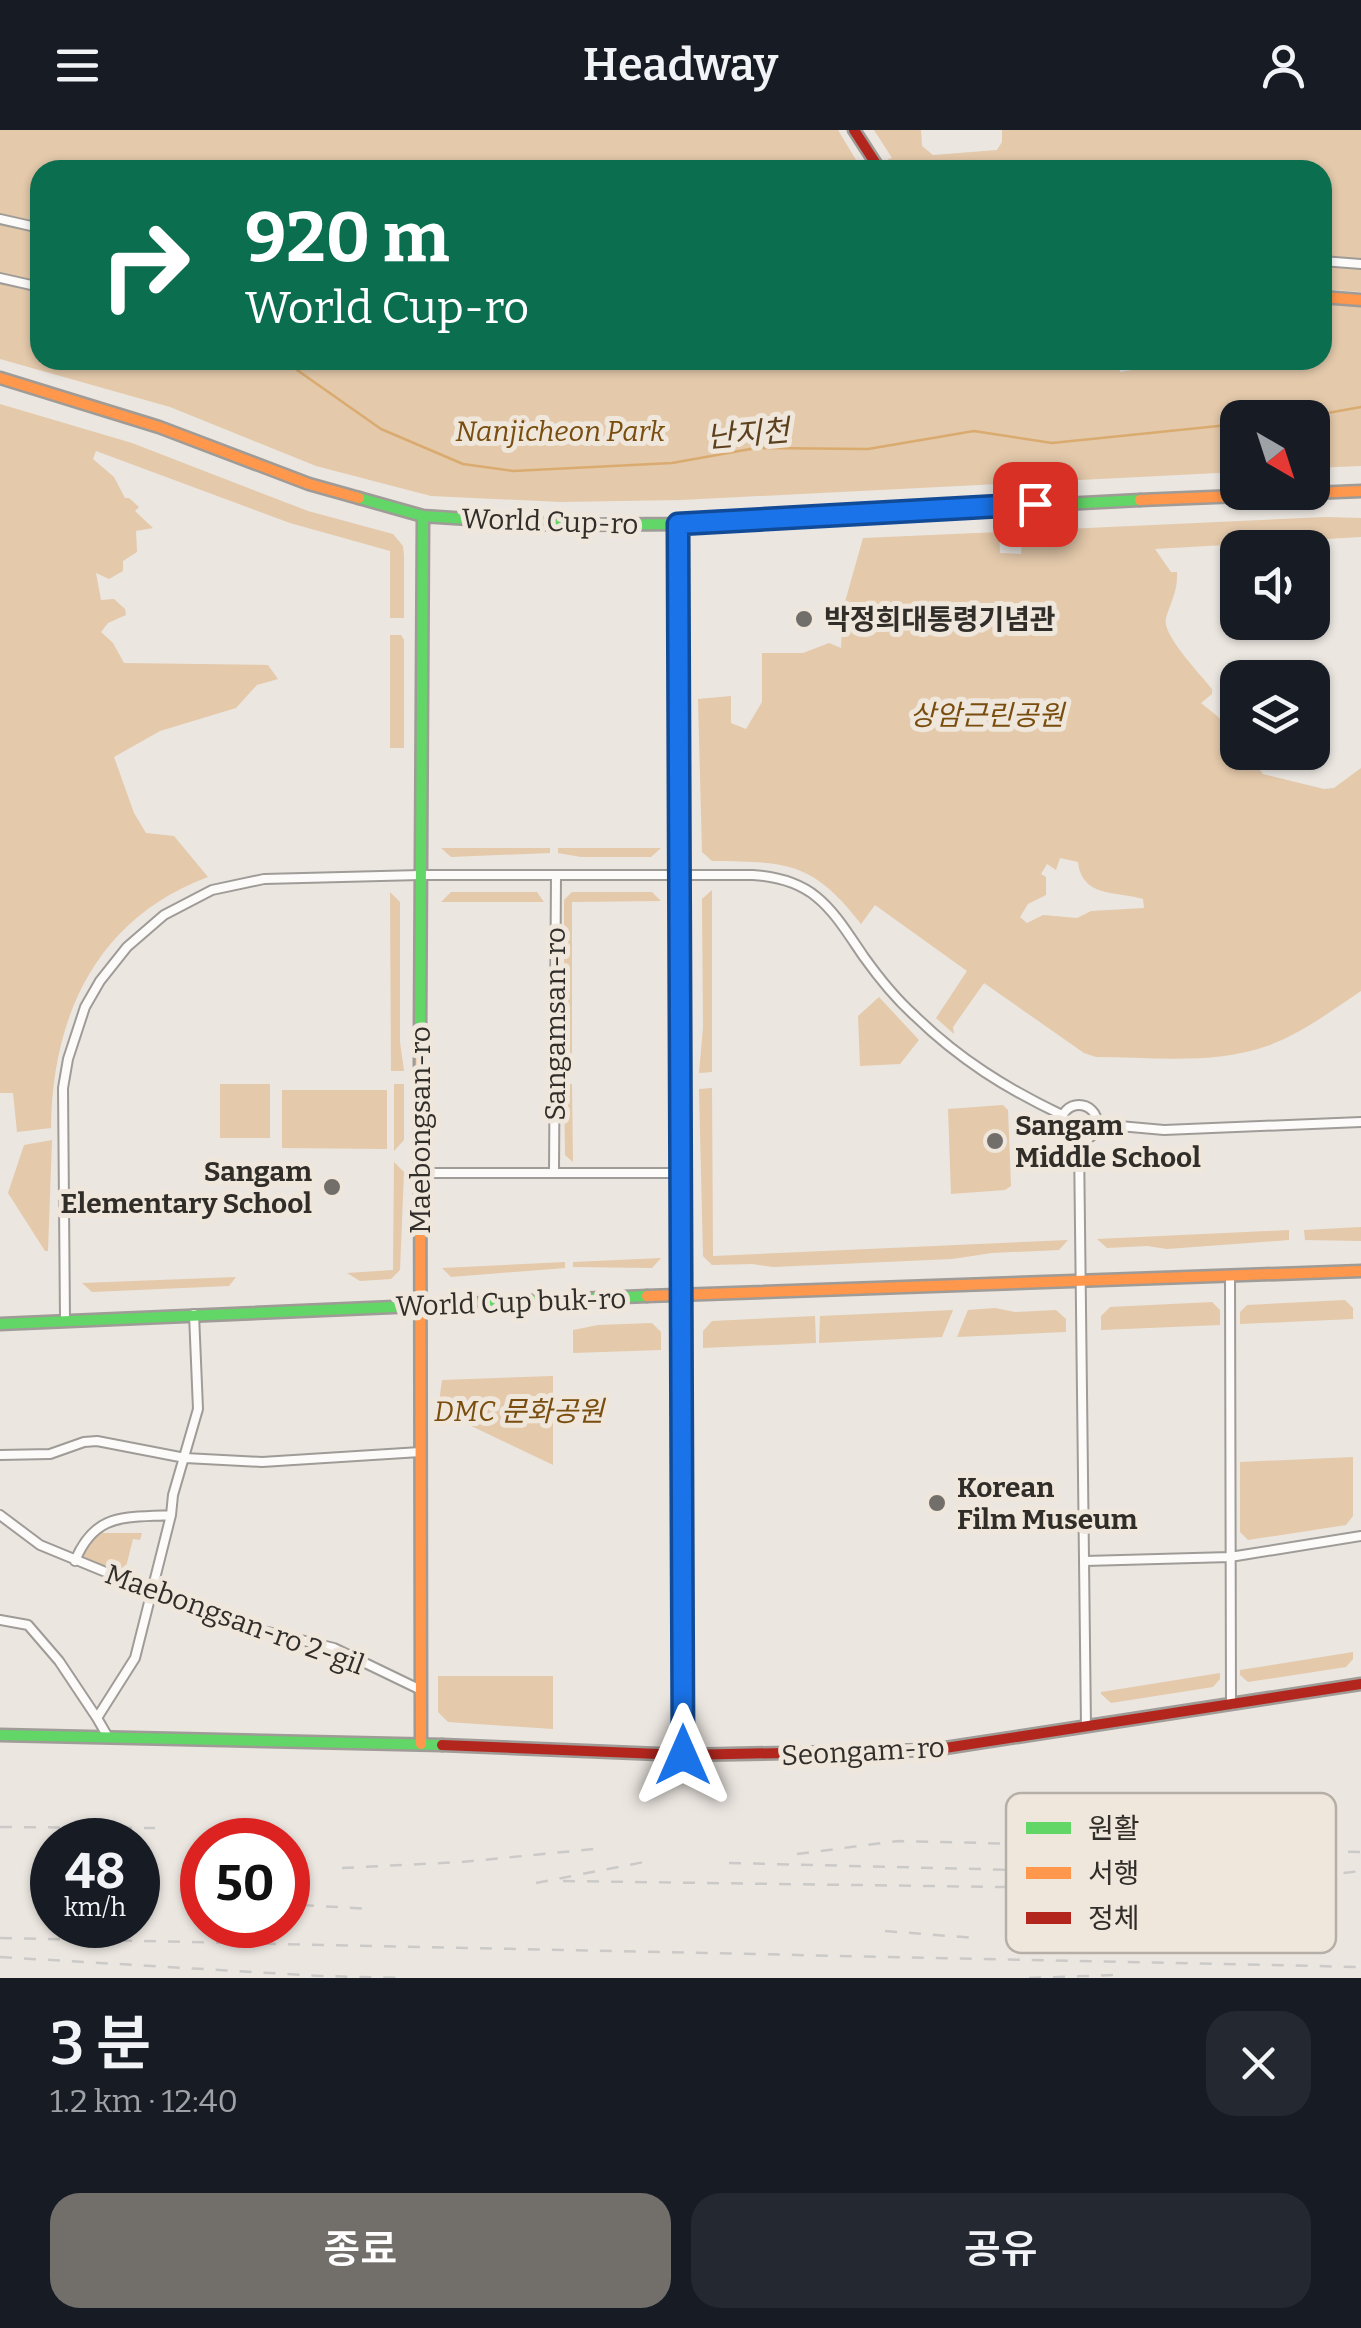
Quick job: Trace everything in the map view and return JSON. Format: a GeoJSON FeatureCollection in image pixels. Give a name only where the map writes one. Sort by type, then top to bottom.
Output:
{"type":"FeatureCollection","features":[{"type":"Feature","properties":{"kind":"main road"},"geometry":{"type":"LineString","coordinates":[[854,130],[874,160]]}},
{"type":"Feature","properties":{"kind":"main road"},"geometry":{"type":"LineString","coordinates":[[1332,298],[1361,300]]}},
{"type":"Feature","properties":{"kind":"main road","name":"World Cup-ro"},"geometry":{"type":"LineString","coordinates":[[0,378],[159,427],[309,484],[423,516],[559,525],[678,524],[1361,491]]}},
{"type":"Feature","properties":{"kind":"main road","name":"Maebongsan-ro"},"geometry":{"type":"LineString","coordinates":[[421,1744],[423,516]]}},
{"type":"Feature","properties":{"kind":"main road"},"geometry":{"type":"LineString","coordinates":[[678,524],[683,1755]]}},
{"type":"Feature","properties":{"kind":"main road","name":"World Cup buk-ro"},"geometry":{"type":"LineString","coordinates":[[0,1324],[422,1304],[1361,1272]]}},
{"type":"Feature","properties":{"kind":"main road","name":"Seongam-ro"},"geometry":{"type":"LineString","coordinates":[[0,1735],[421,1744],[683,1755],[932,1750],[1361,1684]]}},
{"type":"Feature","properties":{"kind":"street"},"geometry":{"type":"LineString","coordinates":[[0,219],[30,226]]}},
{"type":"Feature","properties":{"kind":"street"},"geometry":{"type":"LineString","coordinates":[[1332,263],[1361,264]]}},
{"type":"Feature","properties":{"kind":"street"},"geometry":{"type":"LineString","coordinates":[[0,278],[30,285]]}},
{"type":"Feature","properties":{"kind":"street"},"geometry":{"type":"LineString","coordinates":[[66,1321],[63,1088],[75,1033],[111,965],[164,914],[237,882],[305,876],[420,874],[770,876],[803,886],[831,909],[890,990],[936,1036],[1004,1086],[1062,1115]]}},
{"type":"Feature","properties":{"kind":"street","name":"Sangamsan-ro"},"geometry":{"type":"LineString","coordinates":[[554,1172],[556,875]]}},
{"type":"Feature","properties":{"kind":"street"},"geometry":{"type":"LineString","coordinates":[[1084,1105],[1094,1112],[1098,1124],[1091,1137],[1078,1142],[1063,1133],[1062,1115],[1071,1106],[1084,1105]]}},
{"type":"Feature","properties":{"kind":"street"},"geometry":{"type":"LineString","coordinates":[[1098,1124],[1164,1130],[1361,1122]]}},
{"type":"Feature","properties":{"kind":"street"},"geometry":{"type":"LineString","coordinates":[[1078,1142],[1086,1729]]}},
{"type":"Feature","properties":{"kind":"street"},"geometry":{"type":"LineString","coordinates":[[419,1173],[680,1173]]}},
{"type":"Feature","properties":{"kind":"street"},"geometry":{"type":"LineString","coordinates":[[1230,1276],[1231,1705]]}},
{"type":"Feature","properties":{"kind":"street"},"geometry":{"type":"LineString","coordinates":[[97,1718],[136,1658],[172,1515],[173,1495],[198,1409],[194,1314]]}},
{"type":"Feature","properties":{"kind":"street"},"geometry":{"type":"LineString","coordinates":[[0,1455],[50,1454],[97,1441],[185,1458],[300,1461],[420,1452]]}},
{"type":"Feature","properties":{"kind":"street","name":"Maebongsan-ro 2-gil"},"geometry":{"type":"LineString","coordinates":[[0,1515],[40,1545],[142,1587],[150,1594],[235,1624],[334,1648],[420,1690]]}},
{"type":"Feature","properties":{"kind":"street"},"geometry":{"type":"LineString","coordinates":[[75,1561],[83,1542],[108,1520],[172,1515]]}},
{"type":"Feature","properties":{"kind":"street"},"geometry":{"type":"LineString","coordinates":[[1085,1561],[1230,1556],[1361,1536]]}},
{"type":"Feature","properties":{"kind":"street"},"geometry":{"type":"LineString","coordinates":[[0,1620],[28,1625],[60,1661],[108,1736]]}},
{"type":"Feature","properties":{"kind":"green space","name":"Nanjicheon Park"},"geometry":{"type":"Polygon","coordinates":[[[0,130],[838,130],[856,160],[30,160],[30,367],[0,359],[0,130]]]}},
{"type":"Feature","properties":{"kind":"green space"},"geometry":{"type":"Polygon","coordinates":[[[874,130],[921,130],[922,146],[933,155],[997,150],[1002,130],[1361,130],[1361,292],[1332,290],[1332,160],[888,159],[892,158],[874,130]]]}},
{"type":"Feature","properties":{"kind":"green space","name":"Nanjicheon Park"},"geometry":{"type":"Polygon","coordinates":[[[1332,302],[1361,305],[1361,466],[1330,467],[1330,400],[1220,400],[1220,473],[681,500],[561,502],[431,496],[316,466],[170,407],[39,370],[1332,370],[1332,302]]]}},
{"type":"Feature","properties":{"kind":"green space"},"geometry":{"type":"Polygon","coordinates":[[[0,404],[132,443],[308,511],[393,534],[403,546],[404,556],[404,618],[390,618],[390,551],[290,523],[96,451],[93,459],[114,477],[125,498],[139,507],[135,511],[153,528],[136,531],[137,552],[123,561],[123,571],[109,579],[96,573],[101,600],[114,599],[125,609],[126,615],[108,623],[101,632],[113,643],[124,663],[268,665],[278,679],[257,685],[236,708],[160,731],[114,757],[134,813],[146,833],[174,836],[208,877],[169,895],[137,918],[110,945],[88,976],[60,1047],[51,1128],[17,1132],[13,1093],[0,1093],[0,404]]]}},
{"type":"Feature","properties":{"kind":"green space","name":"상암근린공원"},"geometry":{"type":"Polygon","coordinates":[[[1361,518],[1361,537],[1330,539],[1330,530],[1220,530],[1220,545],[1155,549],[1171,572],[1177,572],[1166,625],[1183,654],[1212,689],[1212,694],[1201,703],[1220,718],[1220,770],[1260,770],[1324,789],[1334,788],[1361,768],[1361,991],[1280,1041],[1226,1056],[1096,1057],[1084,1053],[984,983],[953,1027],[954,1034],[936,1018],[967,971],[875,905],[861,924],[828,888],[796,869],[760,862],[712,861],[702,852],[698,699],[731,696],[731,723],[746,729],[762,702],[762,653],[803,653],[829,643],[841,648],[843,609],[863,538],[999,532],[1000,553],[1021,554],[1023,531],[1361,518]],[[1060,858],[1056,870],[1047,864],[1041,874],[1046,877],[1046,895],[1028,904],[1020,917],[1027,923],[1043,915],[1077,918],[1091,911],[1144,908],[1143,899],[1102,891],[1086,882],[1078,862],[1060,858]]]}},
{"type":"Feature","properties":{"kind":"green space"},"geometry":{"type":"Polygon","coordinates":[[[390,635],[401,635],[404,640],[404,748],[390,748],[390,635]]]}},
{"type":"Feature","properties":{"kind":"green space"},"geometry":{"type":"Polygon","coordinates":[[[441,848],[550,848],[550,853],[451,857],[441,848]]]}},
{"type":"Feature","properties":{"kind":"green space"},"geometry":{"type":"Polygon","coordinates":[[[558,848],[661,848],[651,857],[581,857],[558,853],[558,848]]]}},
{"type":"Feature","properties":{"kind":"green space"},"geometry":{"type":"Polygon","coordinates":[[[712,890],[712,1072],[699,1073],[703,1028],[702,899],[712,890]]]}},
{"type":"Feature","properties":{"kind":"green space"},"geometry":{"type":"Polygon","coordinates":[[[390,892],[400,902],[400,1042],[404,1071],[391,1071],[390,892]]]}},
{"type":"Feature","properties":{"kind":"green space"},"geometry":{"type":"Polygon","coordinates":[[[451,892],[537,892],[544,902],[441,902],[451,892]]]}},
{"type":"Feature","properties":{"kind":"green space"},"geometry":{"type":"Polygon","coordinates":[[[572,892],[652,892],[661,901],[572,902],[572,1071],[564,1071],[564,900],[572,892]]]}},
{"type":"Feature","properties":{"kind":"green space"},"geometry":{"type":"Polygon","coordinates":[[[879,997],[919,1040],[900,1064],[860,1066],[858,1016],[879,997]]]}},
{"type":"Feature","properties":{"kind":"green space"},"geometry":{"type":"Polygon","coordinates":[[[220,1084],[270,1084],[270,1138],[220,1138],[220,1084]]]}},
{"type":"Feature","properties":{"kind":"green space"},"geometry":{"type":"Polygon","coordinates":[[[394,1084],[404,1084],[404,1140],[394,1151],[394,1084]]]}},
{"type":"Feature","properties":{"kind":"green space"},"geometry":{"type":"Polygon","coordinates":[[[564,1084],[572,1084],[573,1162],[565,1155],[564,1084]]]}},
{"type":"Feature","properties":{"kind":"green space"},"geometry":{"type":"Polygon","coordinates":[[[712,1088],[713,1256],[1068,1240],[1059,1250],[952,1259],[773,1267],[712,1265],[703,1256],[699,1089],[712,1088]]]}},
{"type":"Feature","properties":{"kind":"green space"},"geometry":{"type":"Polygon","coordinates":[[[282,1090],[387,1090],[387,1149],[282,1148],[282,1090]]]}},
{"type":"Feature","properties":{"kind":"green space"},"geometry":{"type":"Polygon","coordinates":[[[1003,1105],[1008,1110],[1011,1186],[1005,1190],[951,1194],[948,1109],[1003,1105]]]}},
{"type":"Feature","properties":{"kind":"green space"},"geometry":{"type":"Polygon","coordinates":[[[52,1140],[45,1251],[8,1193],[24,1145],[52,1140]]]}},
{"type":"Feature","properties":{"kind":"green space"},"geometry":{"type":"Polygon","coordinates":[[[394,1162],[404,1172],[400,1270],[391,1279],[360,1281],[347,1273],[393,1270],[394,1162]]]}},
{"type":"Feature","properties":{"kind":"green space"},"geometry":{"type":"Polygon","coordinates":[[[1361,1227],[1361,1241],[1305,1240],[1304,1230],[1361,1227]]]}},
{"type":"Feature","properties":{"kind":"green space"},"geometry":{"type":"Polygon","coordinates":[[[1289,1230],[1289,1240],[1167,1249],[1107,1248],[1097,1239],[1289,1230]]]}},
{"type":"Feature","properties":{"kind":"green space"},"geometry":{"type":"Polygon","coordinates":[[[661,1258],[652,1268],[573,1267],[573,1262],[661,1258]]]}},
{"type":"Feature","properties":{"kind":"green space"},"geometry":{"type":"Polygon","coordinates":[[[565,1262],[565,1268],[451,1277],[442,1268],[565,1262]]]}},
{"type":"Feature","properties":{"kind":"green space"},"geometry":{"type":"Polygon","coordinates":[[[236,1277],[229,1286],[92,1292],[82,1283],[236,1277]]]}},
{"type":"Feature","properties":{"kind":"green space"},"geometry":{"type":"Polygon","coordinates":[[[1345,1300],[1353,1308],[1353,1319],[1240,1324],[1240,1312],[1247,1305],[1345,1300]]]}},
{"type":"Feature","properties":{"kind":"green space"},"geometry":{"type":"Polygon","coordinates":[[[1212,1302],[1220,1310],[1220,1325],[1101,1330],[1101,1316],[1110,1307],[1212,1302]]]}},
{"type":"Feature","properties":{"kind":"green space"},"geometry":{"type":"Polygon","coordinates":[[[995,1308],[1015,1312],[1056,1310],[1066,1319],[1066,1332],[957,1337],[968,1310],[995,1308]]]}},
{"type":"Feature","properties":{"kind":"green space"},"geometry":{"type":"Polygon","coordinates":[[[953,1310],[942,1337],[819,1343],[820,1316],[953,1310]]]}},
{"type":"Feature","properties":{"kind":"green space"},"geometry":{"type":"Polygon","coordinates":[[[815,1316],[816,1343],[703,1348],[703,1331],[712,1321],[815,1316]]]}},
{"type":"Feature","properties":{"kind":"green space"},"geometry":{"type":"Polygon","coordinates":[[[652,1323],[661,1332],[661,1350],[573,1353],[573,1330],[652,1323]]]}},
{"type":"Feature","properties":{"kind":"green space","name":"DMC 문화공원"},"geometry":{"type":"Polygon","coordinates":[[[553,1376],[553,1465],[438,1410],[442,1380],[553,1376]]]}},
{"type":"Feature","properties":{"kind":"green space"},"geometry":{"type":"Polygon","coordinates":[[[1353,1457],[1353,1516],[1346,1525],[1248,1540],[1240,1532],[1240,1462],[1353,1457]]]}},
{"type":"Feature","properties":{"kind":"green space"},"geometry":{"type":"Polygon","coordinates":[[[100,1530],[142,1533],[140,1540],[133,1539],[124,1575],[82,1559],[85,1543],[100,1530]]]}},
{"type":"Feature","properties":{"kind":"green space"},"geometry":{"type":"Polygon","coordinates":[[[1353,1652],[1346,1667],[1248,1682],[1240,1675],[1240,1670],[1353,1652]]]}},
{"type":"Feature","properties":{"kind":"green space"},"geometry":{"type":"Polygon","coordinates":[[[1220,1673],[1213,1687],[1111,1703],[1101,1694],[1101,1692],[1220,1673]]]}},
{"type":"Feature","properties":{"kind":"green space"},"geometry":{"type":"Polygon","coordinates":[[[438,1676],[553,1676],[553,1729],[448,1722],[438,1712],[438,1676]]]}},
{"type":"Feature","properties":{"kind":"waterway","name":"난지천"},"geometry":{"type":"LineString","coordinates":[[297,370],[381,429],[463,464],[513,471],[672,463],[756,448],[868,449],[974,431],[1052,443],[1220,426]]}},
{"type":"Feature","properties":{"kind":"waterway","name":"난지천"},"geometry":{"type":"LineString","coordinates":[[1330,413],[1361,407]]}},
{"type":"Feature","properties":{"kind":"railway"},"geometry":{"type":"LineString","coordinates":[[0,1827],[30,1827]]}},
{"type":"Feature","properties":{"kind":"railway"},"geometry":{"type":"LineString","coordinates":[[797,1854],[898,1841],[1006,1844]]}},
{"type":"Feature","properties":{"kind":"railway"},"geometry":{"type":"LineString","coordinates":[[342,1868],[462,1862],[604,1848]]}},
{"type":"Feature","properties":{"kind":"railway"},"geometry":{"type":"LineString","coordinates":[[1336,1851],[1361,1852]]}},
{"type":"Feature","properties":{"kind":"railway"},"geometry":{"type":"LineString","coordinates":[[536,1883],[644,1862]]}},
{"type":"Feature","properties":{"kind":"railway"},"geometry":{"type":"LineString","coordinates":[[729,1863],[1006,1870]]}},
{"type":"Feature","properties":{"kind":"railway"},"geometry":{"type":"LineString","coordinates":[[1336,1874],[1361,1871]]}},
{"type":"Feature","properties":{"kind":"railway"},"geometry":{"type":"LineString","coordinates":[[563,1881],[1006,1887]]}},
{"type":"Feature","properties":{"kind":"railway"},"geometry":{"type":"LineString","coordinates":[[310,1905],[371,1909]]}},
{"type":"Feature","properties":{"kind":"railway"},"geometry":{"type":"LineString","coordinates":[[885,1931],[975,1938]]}},
{"type":"Feature","properties":{"kind":"railway"},"geometry":{"type":"LineString","coordinates":[[0,1938],[1361,1967]]}},
{"type":"Feature","properties":{"kind":"railway"},"geometry":{"type":"LineString","coordinates":[[0,1957],[403,1978]]}},
{"type":"Feature","properties":{"kind":"railway"},"geometry":{"type":"LineString","coordinates":[[1029,1978],[1114,1975]]}},
{"type":"Feature","properties":{"kind":"traffic: fast"},"geometry":{"type":"LineString","coordinates":[[359,498],[423,516],[559,525],[678,524],[1140,500]]}},
{"type":"Feature","properties":{"kind":"traffic: fast"},"geometry":{"type":"LineString","coordinates":[[420,1034],[423,516]]}},
{"type":"Feature","properties":{"kind":"traffic: fast"},"geometry":{"type":"LineString","coordinates":[[0,1324],[647,1296]]}},
{"type":"Feature","properties":{"kind":"traffic: fast"},"geometry":{"type":"LineString","coordinates":[[0,1735],[442,1745]]}},
{"type":"Feature","properties":{"kind":"traffic: slow"},"geometry":{"type":"LineString","coordinates":[[1332,298],[1361,300]]}},
{"type":"Feature","properties":{"kind":"traffic: slow"},"geometry":{"type":"LineString","coordinates":[[0,378],[159,427],[309,484],[359,498]]}},
{"type":"Feature","properties":{"kind":"traffic: slow"},"geometry":{"type":"LineString","coordinates":[[1140,500],[1361,491]]}},
{"type":"Feature","properties":{"kind":"traffic: slow"},"geometry":{"type":"LineString","coordinates":[[678,524],[680,1108]]}},
{"type":"Feature","properties":{"kind":"traffic: slow"},"geometry":{"type":"LineString","coordinates":[[420,1034],[421,1744]]}},
{"type":"Feature","properties":{"kind":"traffic: slow"},"geometry":{"type":"LineString","coordinates":[[647,1296],[1361,1271]]}},
{"type":"Feature","properties":{"kind":"traffic: jam"},"geometry":{"type":"LineString","coordinates":[[854,130],[874,160]]}},
{"type":"Feature","properties":{"kind":"traffic: jam"},"geometry":{"type":"LineString","coordinates":[[680,1108],[683,1755]]}},
{"type":"Feature","properties":{"kind":"traffic: jam"},"geometry":{"type":"LineString","coordinates":[[442,1745],[683,1755],[932,1750],[1361,1684]]}},
{"type":"Feature","properties":{"kind":"place","name":"박정희대통령기념관"},"geometry":{"type":"Point","coordinates":[804,619]}},
{"type":"Feature","properties":{"kind":"place","name":"Sangam Middle School"},"geometry":{"type":"Point","coordinates":[995,1141]}},
{"type":"Feature","properties":{"kind":"place","name":"Sangam Elementary School"},"geometry":{"type":"Point","coordinates":[332,1187]}},
{"type":"Feature","properties":{"kind":"place","name":"Korean Film Museum"},"geometry":{"type":"Point","coordinates":[937,1503]}},
{"type":"Feature","properties":{"kind":"route"},"geometry":{"type":"LineString","coordinates":[[683,1755],[678,524],[1035,504]]}}]}
